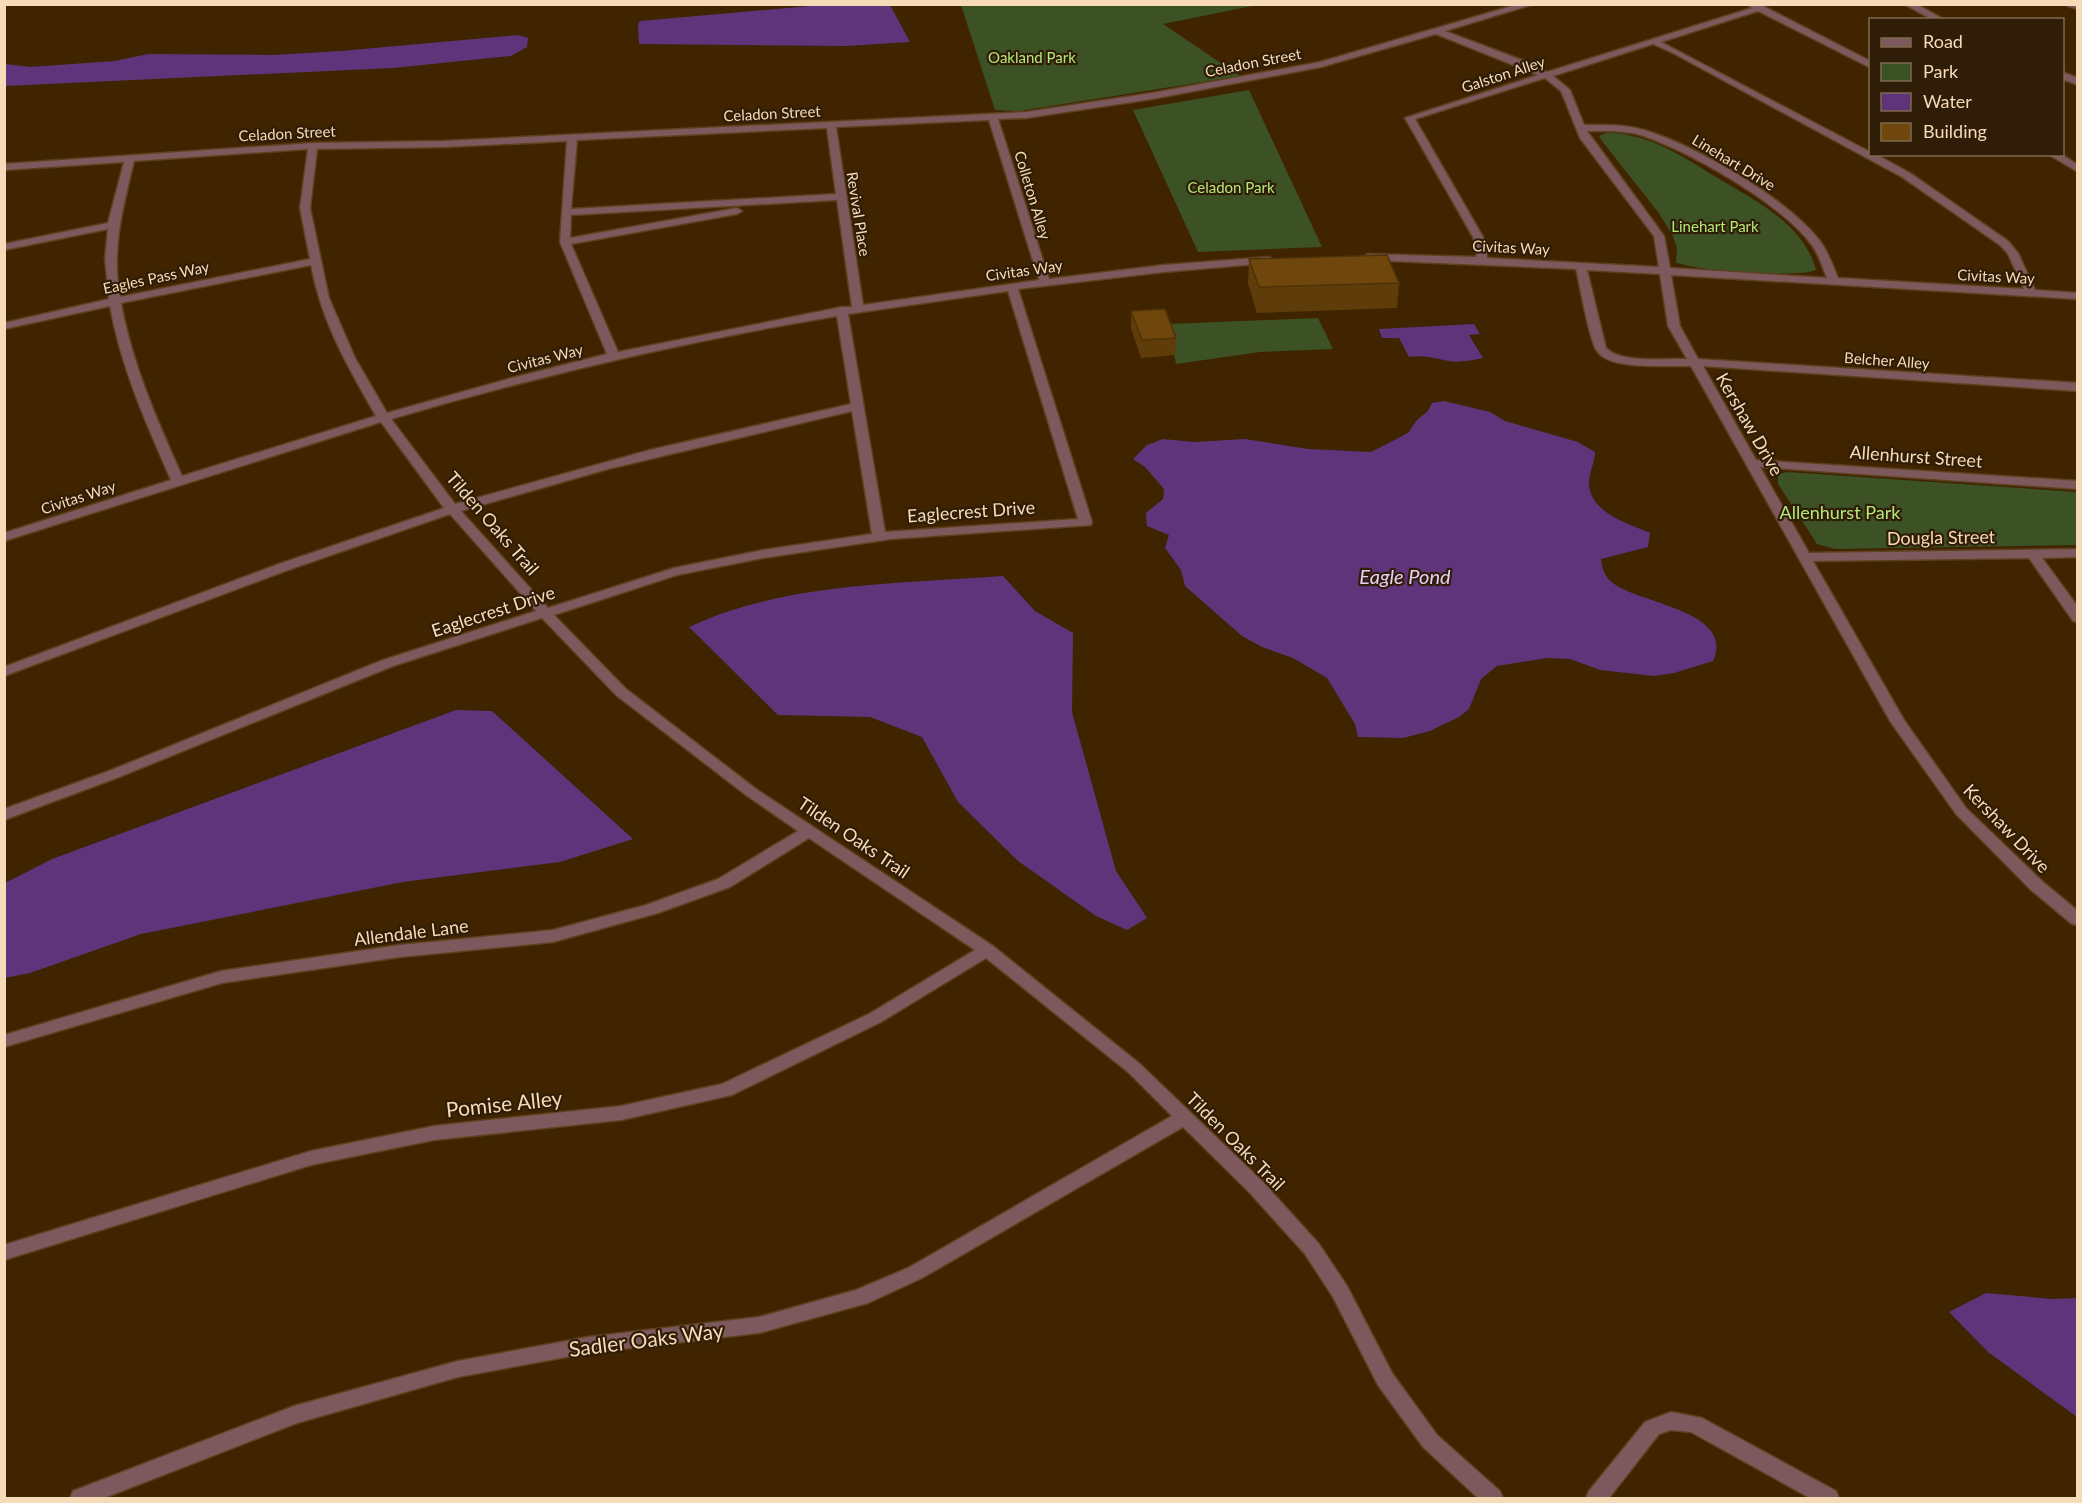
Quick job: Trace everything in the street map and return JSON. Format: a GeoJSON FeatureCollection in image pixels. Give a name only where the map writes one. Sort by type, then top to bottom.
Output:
{"type":"FeatureCollection","features":[{"type":"Feature","properties":{"kind":"street","name":"Celadon Street"},"geometry":{"type":"LineString","coordinates":[[4,167],[313,146],[444,144],[993,117],[1080,107],[1244,80],[1321,64],[1439,32],[1530,4]]}},
{"type":"Feature","properties":{"kind":"street"},"geometry":{"type":"LineString","coordinates":[[1908,4],[1937,18]]}},
{"type":"Feature","properties":{"kind":"street"},"geometry":{"type":"LineString","coordinates":[[2071,4],[2078,7]]}},
{"type":"Feature","properties":{"kind":"street"},"geometry":{"type":"LineString","coordinates":[[1755,6],[1869,63]]}},
{"type":"Feature","properties":{"kind":"street","name":"Galston Alley"},"geometry":{"type":"LineString","coordinates":[[1481,260],[1482,250],[1478,237],[1410,118],[1755,6]]}},
{"type":"Feature","properties":{"kind":"street","name":"Kershaw Drive"},"geometry":{"type":"LineString","coordinates":[[1439,32],[1529,66],[1547,75],[1564,90],[1585,138],[1659,236],[1674,326],[1897,721],[1961,811],[2037,886],[2078,920]]}},
{"type":"Feature","properties":{"kind":"street"},"geometry":{"type":"LineString","coordinates":[[1652,41],[1869,155]]}},
{"type":"Feature","properties":{"kind":"street","name":"Colleton Alley"},"geometry":{"type":"LineString","coordinates":[[993,117],[1045,282]]}},
{"type":"Feature","properties":{"kind":"street","name":"Revival Place"},"geometry":{"type":"LineString","coordinates":[[831,125],[858,307]]}},
{"type":"Feature","properties":{"kind":"street","name":"Linehart Drive"},"geometry":{"type":"LineString","coordinates":[[1581,128],[1613,128],[1641,132],[1673,144],[1776,205],[1804,228],[1817,244],[1834,282]]}},
{"type":"Feature","properties":{"kind":"street"},"geometry":{"type":"LineString","coordinates":[[572,138],[565,242],[614,357]]}},
{"type":"Feature","properties":{"kind":"street","name":"Tilden Oaks Trail"},"geometry":{"type":"LineString","coordinates":[[313,146],[305,208],[323,298],[349,358],[383,417],[438,493],[546,614],[621,692],[751,792],[987,950],[1134,1068],[1257,1188],[1312,1249],[1340,1293],[1385,1379],[1417,1424],[1430,1441],[1492,1498]]}},
{"type":"Feature","properties":{"kind":"street"},"geometry":{"type":"LineString","coordinates":[[1871,156],[1906,175],[2004,243],[2013,253],[2031,293]]}},
{"type":"Feature","properties":{"kind":"street"},"geometry":{"type":"LineString","coordinates":[[2057,157],[2078,157]]}},
{"type":"Feature","properties":{"kind":"street"},"geometry":{"type":"LineString","coordinates":[[2057,157],[2078,169]]}},
{"type":"Feature","properties":{"kind":"street"},"geometry":{"type":"LineString","coordinates":[[130,159],[112,225],[110,270],[114,301],[138,390],[177,480]]}},
{"type":"Feature","properties":{"kind":"street"},"geometry":{"type":"LineString","coordinates":[[566,212],[842,198]]}},
{"type":"Feature","properties":{"kind":"street"},"geometry":{"type":"LineString","coordinates":[[565,242],[788,200]]}},
{"type":"Feature","properties":{"kind":"street"},"geometry":{"type":"LineString","coordinates":[[4,247],[112,225]]}},
{"type":"Feature","properties":{"kind":"street","name":"Civitas Way"},"geometry":{"type":"LineString","coordinates":[[1356,257],[1481,260],[2078,296]]}},
{"type":"Feature","properties":{"kind":"street","name":"Civitas Way"},"geometry":{"type":"LineString","coordinates":[[4,537],[177,480],[383,417],[518,380],[614,357],[858,307],[1156,268],[1282,259]]}},
{"type":"Feature","properties":{"kind":"street","name":"Eagles Pass Way"},"geometry":{"type":"LineString","coordinates":[[4,326],[114,301],[314,261]]}},
{"type":"Feature","properties":{"kind":"street","name":"Belcher Alley"},"geometry":{"type":"LineString","coordinates":[[1581,266],[1602,349],[1609,357],[1625,361],[1694,363],[2078,387]]}},
{"type":"Feature","properties":{"kind":"street","name":"Eaglecrest Drive"},"geometry":{"type":"LineString","coordinates":[[4,815],[114,774],[388,663],[674,572],[763,554],[879,537],[1086,522],[1011,287]]}},
{"type":"Feature","properties":{"kind":"street"},"geometry":{"type":"LineString","coordinates":[[842,310],[879,537]]}},
{"type":"Feature","properties":{"kind":"street"},"geometry":{"type":"LineString","coordinates":[[4,672],[308,558],[453,509],[599,467],[714,438],[858,406]]}},
{"type":"Feature","properties":{"kind":"street","name":"Allenhurst Street"},"geometry":{"type":"LineString","coordinates":[[1751,463],[2078,485]]}},
{"type":"Feature","properties":{"kind":"street"},"geometry":{"type":"LineString","coordinates":[[2031,553],[2078,618]]}},
{"type":"Feature","properties":{"kind":"street","name":"Dougla Street"},"geometry":{"type":"LineString","coordinates":[[1804,557],[2078,553]]}},
{"type":"Feature","properties":{"kind":"street","name":"Allendale Lane"},"geometry":{"type":"LineString","coordinates":[[4,1041],[221,976],[400,951],[553,936],[652,909],[724,883],[809,831]]}},
{"type":"Feature","properties":{"kind":"street","name":"Pomise Alley"},"geometry":{"type":"LineString","coordinates":[[4,1253],[310,1158],[434,1133],[621,1113],[726,1090],[875,1018],[987,950]]}},
{"type":"Feature","properties":{"kind":"street","name":"Sadler Oaks Way"},"geometry":{"type":"LineString","coordinates":[[81,1498],[294,1415],[458,1369],[588,1345],[759,1325],[861,1297],[915,1273],[1185,1117]]}},
{"type":"Feature","properties":{"kind":"street"},"geometry":{"type":"LineString","coordinates":[[1597,1498],[1652,1428],[1671,1421],[1695,1424],[1828,1498]]}},
{"type":"Feature","properties":{"kind":"green space","name":"Oakland Park"},"geometry":{"type":"Polygon","coordinates":[[[961,4],[1257,5],[1163,24],[1240,76],[1019,111],[995,110],[961,4]]]}},
{"type":"Feature","properties":{"kind":"green space","name":"Celadon Park"},"geometry":{"type":"Polygon","coordinates":[[[1249,90],[1322,247],[1198,252],[1133,110],[1249,90]]]}},
{"type":"Feature","properties":{"kind":"green space","name":"Linehart Park"},"geometry":{"type":"Polygon","coordinates":[[[1607,133],[1638,137],[1667,148],[1764,206],[1778,216],[1801,240],[1816,270],[1789,273],[1746,272],[1702,268],[1676,262],[1677,248],[1672,234],[1658,212],[1599,136],[1607,133]]]}},
{"type":"Feature","properties":{"kind":"green space"},"geometry":{"type":"Polygon","coordinates":[[[1318,318],[1333,349],[1260,352],[1176,364],[1168,324],[1318,318]]]}},
{"type":"Feature","properties":{"kind":"green space","name":"Allenhurst Park"},"geometry":{"type":"Polygon","coordinates":[[[1788,472],[2077,492],[2077,545],[1835,549],[1817,544],[1778,484],[1778,474],[1788,472]]]}},
{"type":"Feature","properties":{"kind":"water"},"geometry":{"type":"Polygon","coordinates":[[[833,4],[890,5],[910,42],[847,46],[639,44],[638,24],[640,21],[833,4]]]}},
{"type":"Feature","properties":{"kind":"water"},"geometry":{"type":"Polygon","coordinates":[[[518,35],[528,38],[527,47],[511,56],[393,68],[5,86],[5,64],[30,67],[115,61],[148,54],[273,55],[518,35]]]}},
{"type":"Feature","properties":{"kind":"water"},"geometry":{"type":"Polygon","coordinates":[[[1474,324],[1480,334],[1469,335],[1483,358],[1461,361],[1409,357],[1399,338],[1382,338],[1379,329],[1474,324]]]}},
{"type":"Feature","properties":{"kind":"water","name":"Eagle Pond"},"geometry":{"type":"Polygon","coordinates":[[[1444,401],[1490,412],[1505,421],[1578,442],[1595,452],[1589,485],[1597,503],[1612,516],[1650,533],[1648,547],[1601,559],[1606,575],[1613,583],[1626,590],[1682,611],[1699,620],[1711,631],[1716,644],[1713,661],[1674,673],[1654,676],[1600,670],[1570,659],[1547,658],[1497,666],[1481,679],[1469,709],[1459,717],[1430,731],[1403,738],[1358,737],[1355,724],[1327,678],[1293,658],[1262,647],[1242,636],[1185,586],[1181,570],[1165,548],[1169,535],[1147,526],[1146,513],[1163,499],[1164,489],[1145,467],[1133,459],[1147,445],[1163,439],[1194,442],[1245,439],[1308,449],[1371,452],[1408,433],[1417,420],[1428,411],[1432,403],[1444,401]]]}},
{"type":"Feature","properties":{"kind":"water"},"geometry":{"type":"Polygon","coordinates":[[[1003,576],[1035,611],[1073,633],[1072,712],[1116,871],[1147,918],[1127,930],[1096,916],[1018,861],[958,802],[922,737],[870,717],[778,715],[689,627],[726,612],[803,593],[883,584],[1003,576]]]}},
{"type":"Feature","properties":{"kind":"water"},"geometry":{"type":"Polygon","coordinates":[[[456,710],[492,711],[633,839],[560,862],[403,882],[141,934],[30,973],[5,978],[5,883],[52,859],[456,710]]]}},
{"type":"Feature","properties":{"kind":"water"},"geometry":{"type":"Polygon","coordinates":[[[1986,1293],[2052,1299],[2077,1298],[2077,1417],[1988,1352],[1949,1312],[1986,1293]]]}},
{"type":"Feature","properties":{"kind":"building"},"geometry":{"type":"Polygon","coordinates":[[[1387,255],[1399,283],[1259,287],[1249,259],[1387,255]]]}},
{"type":"Feature","properties":{"kind":"building"},"geometry":{"type":"Polygon","coordinates":[[[1165,309],[1176,338],[1142,340],[1131,311],[1165,309]]]}}]}
